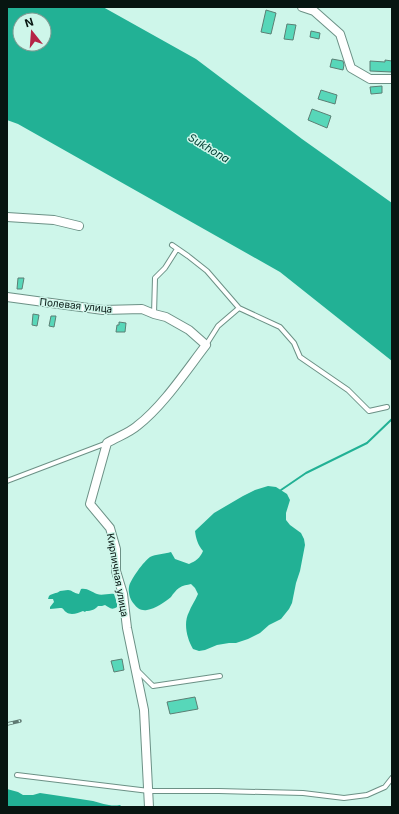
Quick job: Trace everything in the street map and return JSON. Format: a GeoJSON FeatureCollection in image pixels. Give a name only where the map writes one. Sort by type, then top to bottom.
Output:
{"type":"FeatureCollection","features":[{"type":"Feature","properties":{"kind":"street"},"geometry":{"type":"LineString","coordinates":[[302,7],[314,11],[340,34],[351,68],[370,79],[392,79]]}},
{"type":"Feature","properties":{"kind":"street"},"geometry":{"type":"LineString","coordinates":[[7,216],[54,220],[79,226]]}},
{"type":"Feature","properties":{"kind":"street","name":"Полевая улица"},"geometry":{"type":"LineString","coordinates":[[7,297],[103,310],[142,309],[166,317],[184,327],[206,345]]}},
{"type":"Feature","properties":{"kind":"street"},"geometry":{"type":"LineString","coordinates":[[107,443],[137,427],[154,412],[206,345]]}},
{"type":"Feature","properties":{"kind":"street","name":"Кирпичная улица"},"geometry":{"type":"LineString","coordinates":[[107,443],[90,504],[110,528],[116,549],[116,572],[123,594],[127,628],[144,710],[149,807]]}},
{"type":"Feature","properties":{"kind":"lane"},"geometry":{"type":"LineString","coordinates":[[172,245],[207,271],[239,308],[280,327],[294,343],[300,357],[348,390],[369,411],[387,407]]}},
{"type":"Feature","properties":{"kind":"lane"},"geometry":{"type":"LineString","coordinates":[[154,314],[155,278],[165,268],[177,249]]}},
{"type":"Feature","properties":{"kind":"lane"},"geometry":{"type":"LineString","coordinates":[[206,345],[218,326],[239,308]]}},
{"type":"Feature","properties":{"kind":"lane"},"geometry":{"type":"LineString","coordinates":[[7,481],[107,443]]}},
{"type":"Feature","properties":{"kind":"lane"},"geometry":{"type":"LineString","coordinates":[[136,670],[153,686],[220,676]]}},
{"type":"Feature","properties":{"kind":"lane"},"geometry":{"type":"LineString","coordinates":[[17,775],[149,791],[303,793],[344,798],[366,795],[385,787],[392,778]]}},
{"type":"Feature","properties":{"kind":"water","name":"Sukhona"},"geometry":{"type":"Polygon","coordinates":[[[7,7],[103,7],[196,59],[302,139],[392,203],[392,361],[280,272],[18,124],[7,120],[7,7]]]}},
{"type":"Feature","properties":{"kind":"water"},"geometry":{"type":"Polygon","coordinates":[[[268,486],[276,487],[287,494],[290,500],[286,513],[286,520],[301,533],[304,539],[305,545],[292,603],[281,619],[248,639],[236,643],[217,645],[205,650],[199,651],[193,649],[189,641],[186,621],[198,594],[195,588],[191,584],[182,586],[163,603],[150,609],[141,610],[131,600],[129,591],[130,584],[141,566],[152,556],[171,552],[175,559],[189,564],[196,560],[201,556],[203,551],[196,537],[195,531],[214,513],[255,490],[268,486]]]}},
{"type":"Feature","properties":{"kind":"water"},"geometry":{"type":"Polygon","coordinates":[[[81,589],[88,590],[99,595],[114,594],[117,607],[112,609],[105,605],[98,606],[85,612],[83,611],[72,614],[61,608],[50,609],[54,602],[53,599],[48,599],[50,595],[68,590],[79,594],[81,589]]]}},
{"type":"Feature","properties":{"kind":"water"},"geometry":{"type":"Polygon","coordinates":[[[7,789],[23,795],[40,793],[109,805],[120,805],[122,807],[7,807],[7,789]]]}},
{"type":"Feature","properties":{"kind":"building"},"geometry":{"type":"Polygon","coordinates":[[[266,10],[276,13],[271,34],[261,32],[266,10]]]}},
{"type":"Feature","properties":{"kind":"building"},"geometry":{"type":"Polygon","coordinates":[[[287,24],[296,25],[293,40],[284,39],[287,24]]]}},
{"type":"Feature","properties":{"kind":"building"},"geometry":{"type":"Polygon","coordinates":[[[311,31],[320,33],[319,39],[310,37],[311,31]]]}},
{"type":"Feature","properties":{"kind":"building"},"geometry":{"type":"Polygon","coordinates":[[[332,59],[343,61],[343,70],[330,67],[332,59]]]}},
{"type":"Feature","properties":{"kind":"building"},"geometry":{"type":"Polygon","coordinates":[[[385,60],[392,61],[392,72],[370,71],[370,61],[385,62],[385,60]]]}},
{"type":"Feature","properties":{"kind":"building"},"geometry":{"type":"Polygon","coordinates":[[[382,86],[382,93],[371,94],[370,87],[382,86]]]}},
{"type":"Feature","properties":{"kind":"building"},"geometry":{"type":"Polygon","coordinates":[[[321,90],[337,95],[335,104],[318,99],[321,90]]]}},
{"type":"Feature","properties":{"kind":"building"},"geometry":{"type":"Polygon","coordinates":[[[312,109],[331,116],[327,128],[308,120],[312,109]]]}},
{"type":"Feature","properties":{"kind":"building"},"geometry":{"type":"Polygon","coordinates":[[[18,278],[24,278],[22,289],[17,289],[18,278]]]}},
{"type":"Feature","properties":{"kind":"building"},"geometry":{"type":"Polygon","coordinates":[[[33,314],[39,315],[37,326],[32,325],[33,314]]]}},
{"type":"Feature","properties":{"kind":"building"},"geometry":{"type":"Polygon","coordinates":[[[51,316],[56,316],[54,327],[49,326],[51,316]]]}},
{"type":"Feature","properties":{"kind":"building"},"geometry":{"type":"Polygon","coordinates":[[[119,322],[126,323],[125,332],[116,332],[119,322]]]}},
{"type":"Feature","properties":{"kind":"building"},"geometry":{"type":"Polygon","coordinates":[[[122,659],[124,670],[114,672],[111,661],[122,659]]]}},
{"type":"Feature","properties":{"kind":"building"},"geometry":{"type":"Polygon","coordinates":[[[195,697],[198,709],[170,714],[167,702],[195,697]]]}},
{"type":"Feature","properties":{"kind":"waterway"},"geometry":{"type":"LineString","coordinates":[[281,490],[306,473],[367,443],[392,419]]}},
{"type":"Feature","properties":{"kind":"railway"},"geometry":{"type":"LineString","coordinates":[[7,724],[20,721]]}}]}
